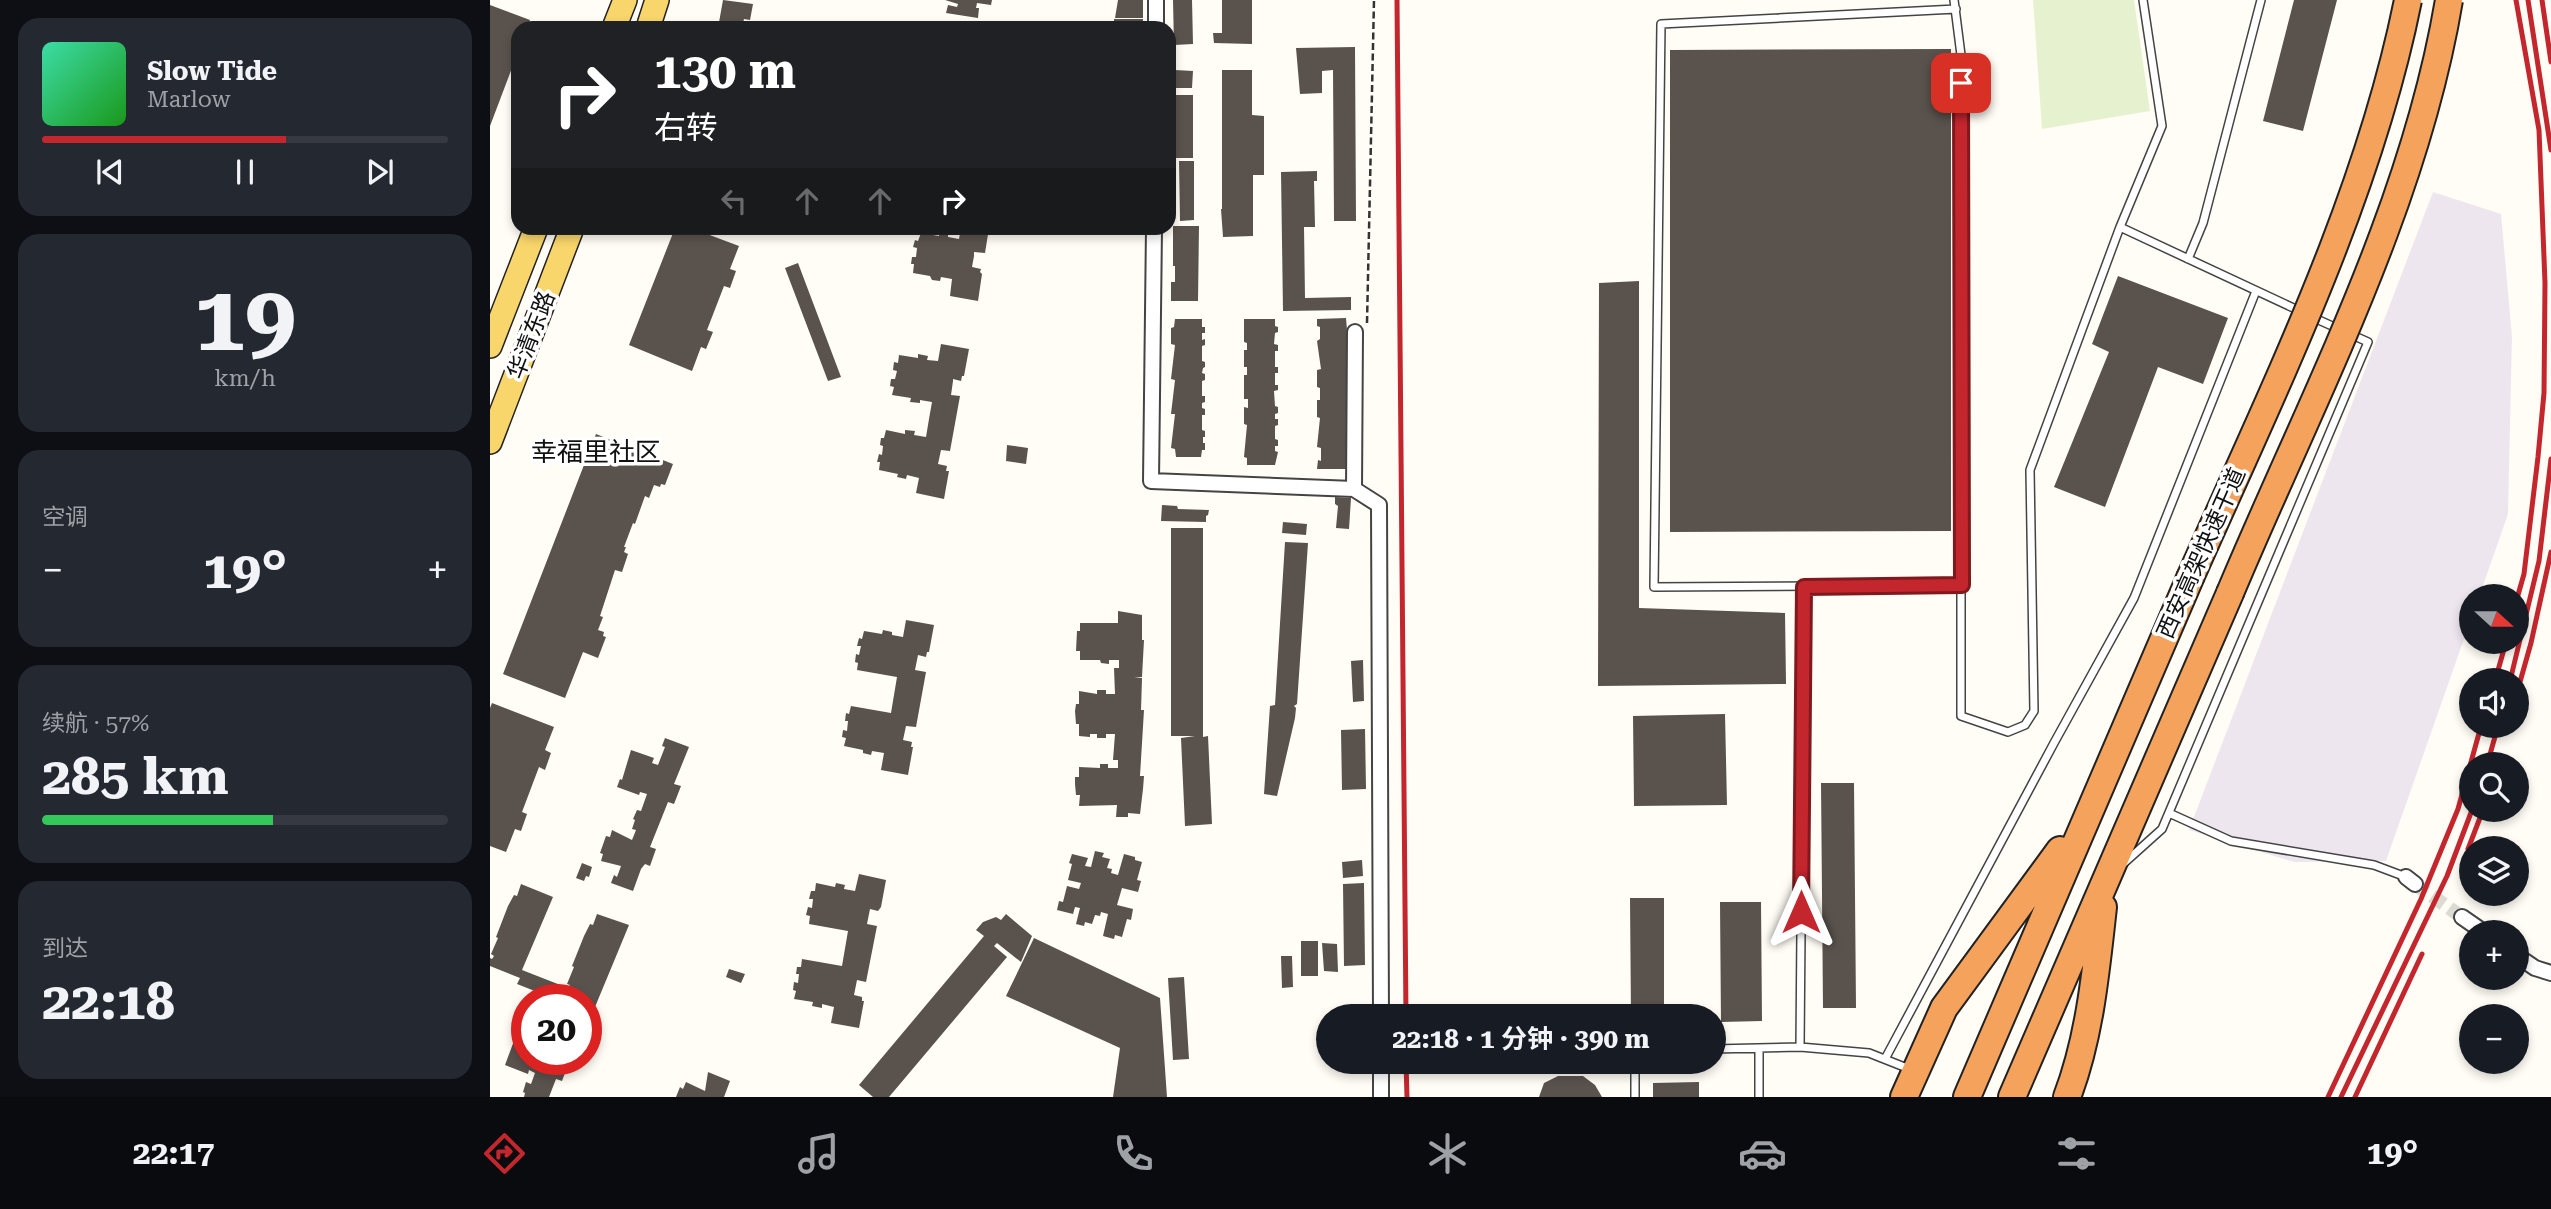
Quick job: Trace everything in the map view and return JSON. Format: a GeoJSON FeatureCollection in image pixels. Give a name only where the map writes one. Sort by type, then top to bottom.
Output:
{"type":"FeatureCollection","features":[{"type":"Feature","properties":{"kind":"highway","name":"西安高架快速干道"},"geometry":{"type":"LineString","coordinates":[[1966,1097],[2292,343],[2364,163],[2384,101],[2408,0]]}},
{"type":"Feature","properties":{"kind":"highway","name":"西安高架快速干道"},"geometry":{"type":"LineString","coordinates":[[2012,1097],[2363,285],[2389,218],[2430,95],[2449,0]]}},
{"type":"Feature","properties":{"kind":"highway"},"geometry":{"type":"LineString","coordinates":[[1903,1097],[1944,1008],[2039,880],[2097,793]]}},
{"type":"Feature","properties":{"kind":"highway"},"geometry":{"type":"LineString","coordinates":[[2067,1097],[2080,1058],[2090,1010],[2107,878]]}},
{"type":"Feature","properties":{"kind":"main road"},"geometry":{"type":"LineString","coordinates":[[617,21],[625,0]]}},
{"type":"Feature","properties":{"kind":"main road"},"geometry":{"type":"LineString","coordinates":[[650,21],[657,0]]}},
{"type":"Feature","properties":{"kind":"main road","name":"华清东路"},"geometry":{"type":"LineString","coordinates":[[490,346],[533,235]]}},
{"type":"Feature","properties":{"kind":"main road","name":"华清东路"},"geometry":{"type":"LineString","coordinates":[[490,442],[569,235]]}},
{"type":"Feature","properties":{"kind":"street"},"geometry":{"type":"LineString","coordinates":[[1156,0],[1156,21]]}},
{"type":"Feature","properties":{"kind":"street"},"geometry":{"type":"LineString","coordinates":[[1154,235],[1151,481],[1354,489],[1379,505],[1381,1004]]}},
{"type":"Feature","properties":{"kind":"street"},"geometry":{"type":"LineString","coordinates":[[1354,489],[1355,332]]}},
{"type":"Feature","properties":{"kind":"street"},"geometry":{"type":"LineString","coordinates":[[2462,917],[2466,920]]}},
{"type":"Feature","properties":{"kind":"street"},"geometry":{"type":"LineString","coordinates":[[2529,964],[2551,973]]}},
{"type":"Feature","properties":{"kind":"street"},"geometry":{"type":"LineString","coordinates":[[1381,1074],[1381,1097]]}},
{"type":"Feature","properties":{"kind":"lane"},"geometry":{"type":"LineString","coordinates":[[1954,0],[1961,69],[1961,716],[2008,732],[2025,725],[2034,711],[2030,470],[2120,227],[2162,126],[2143,0]]}},
{"type":"Feature","properties":{"kind":"lane"},"geometry":{"type":"LineString","coordinates":[[2188,260],[2203,223],[2261,0]]}},
{"type":"Feature","properties":{"kind":"lane"},"geometry":{"type":"LineString","coordinates":[[1956,9],[1661,24],[1654,587],[1962,585]]}},
{"type":"Feature","properties":{"kind":"lane"},"geometry":{"type":"LineString","coordinates":[[2107,878],[2162,829],[2368,342],[2120,227]]}},
{"type":"Feature","properties":{"kind":"lane"},"geometry":{"type":"LineString","coordinates":[[1885,1059],[2047,754],[2134,598],[2256,291]]}},
{"type":"Feature","properties":{"kind":"lane"},"geometry":{"type":"LineString","coordinates":[[1800,1047],[1804,587]]}},
{"type":"Feature","properties":{"kind":"lane"},"geometry":{"type":"LineString","coordinates":[[2169,813],[2231,841],[2374,865],[2410,881]]}},
{"type":"Feature","properties":{"kind":"lane"},"geometry":{"type":"LineString","coordinates":[[1726,1049],[1800,1047],[1869,1053],[1914,1071]]}},
{"type":"Feature","properties":{"kind":"lane"},"geometry":{"type":"LineString","coordinates":[[1759,1048],[1759,1097]]}},
{"type":"Feature","properties":{"kind":"lane"},"geometry":{"type":"LineString","coordinates":[[1635,1074],[1635,1097]]}},
{"type":"Feature","properties":{"kind":"path"},"geometry":{"type":"LineString","coordinates":[[1355,332],[1367,328],[1374,0]]}},
{"type":"Feature","properties":{"kind":"shaded area"},"geometry":{"type":"Polygon","coordinates":[[[2433,192],[2501,214],[2512,337],[2508,514],[2484,584],[2459,584],[2459,653],[2386,861],[2294,862],[2189,830],[2433,192]]]}},
{"type":"Feature","properties":{"kind":"green space"},"geometry":{"type":"Polygon","coordinates":[[[2033,0],[2134,0],[2150,111],[2042,129],[2033,0]]]}},
{"type":"Feature","properties":{"kind":"building"},"geometry":{"type":"Polygon","coordinates":[[[723,0],[753,4],[750,20],[719,21],[723,0]]]}},
{"type":"Feature","properties":{"kind":"building"},"geometry":{"type":"Polygon","coordinates":[[[945,0],[992,0],[991,5],[977,3],[978,18],[946,13],[948,5],[957,7],[958,4],[945,0]]]}},
{"type":"Feature","properties":{"kind":"building"},"geometry":{"type":"Polygon","coordinates":[[[1118,0],[1143,0],[1143,18],[1115,18],[1118,0]]]}},
{"type":"Feature","properties":{"kind":"building"},"geometry":{"type":"Polygon","coordinates":[[[1173,0],[1192,0],[1193,44],[1176,45],[1176,21],[1173,21],[1173,0]]]}},
{"type":"Feature","properties":{"kind":"building"},"geometry":{"type":"Polygon","coordinates":[[[1222,0],[1252,0],[1252,44],[1214,43],[1213,33],[1222,33],[1222,0]]]}},
{"type":"Feature","properties":{"kind":"building"},"geometry":{"type":"Polygon","coordinates":[[[2294,0],[2337,0],[2303,131],[2263,121],[2294,0]]]}},
{"type":"Feature","properties":{"kind":"building"},"geometry":{"type":"Polygon","coordinates":[[[490,5],[530,20],[511,21],[511,70],[490,126],[490,5]]]}},
{"type":"Feature","properties":{"kind":"building"},"geometry":{"type":"Polygon","coordinates":[[[1114,19],[1143,19],[1143,21],[1114,19]]]}},
{"type":"Feature","properties":{"kind":"building"},"geometry":{"type":"Polygon","coordinates":[[[1355,47],[1356,221],[1334,221],[1333,70],[1322,71],[1322,93],[1300,94],[1296,48],[1355,47]]]}},
{"type":"Feature","properties":{"kind":"building"},"geometry":{"type":"Polygon","coordinates":[[[1951,49],[1951,531],[1670,532],[1670,50],[1951,49]]]}},
{"type":"Feature","properties":{"kind":"building"},"geometry":{"type":"Polygon","coordinates":[[[1176,70],[1193,71],[1192,88],[1176,88],[1176,70]]]}},
{"type":"Feature","properties":{"kind":"building"},"geometry":{"type":"Polygon","coordinates":[[[1222,70],[1252,70],[1252,115],[1264,116],[1264,175],[1253,175],[1253,236],[1223,237],[1222,70]]]}},
{"type":"Feature","properties":{"kind":"building"},"geometry":{"type":"Polygon","coordinates":[[[1176,95],[1193,95],[1193,158],[1176,158],[1176,95]]]}},
{"type":"Feature","properties":{"kind":"building"},"geometry":{"type":"Polygon","coordinates":[[[1179,161],[1194,161],[1194,220],[1180,221],[1179,161]]]}},
{"type":"Feature","properties":{"kind":"building"},"geometry":{"type":"Polygon","coordinates":[[[1317,171],[1317,181],[1314,181],[1315,227],[1304,227],[1305,298],[1351,297],[1351,310],[1283,311],[1281,172],[1317,171]]]}},
{"type":"Feature","properties":{"kind":"building"},"geometry":{"type":"Polygon","coordinates":[[[1176,226],[1199,226],[1198,301],[1171,301],[1171,282],[1175,282],[1173,235],[1176,235],[1176,226]]]}},
{"type":"Feature","properties":{"kind":"building"},"geometry":{"type":"Polygon","coordinates":[[[672,235],[710,235],[739,246],[730,269],[736,271],[730,288],[724,286],[707,330],[713,332],[706,349],[701,347],[692,371],[629,345],[672,235]]]}},
{"type":"Feature","properties":{"kind":"building"},"geometry":{"type":"Polygon","coordinates":[[[920,235],[948,235],[959,239],[960,235],[988,235],[985,253],[974,252],[972,267],[981,269],[982,274],[978,301],[950,296],[952,279],[941,277],[940,281],[932,280],[930,276],[913,273],[912,257],[916,257],[917,248],[913,247],[920,235]]]}},
{"type":"Feature","properties":{"kind":"building"},"geometry":{"type":"Polygon","coordinates":[[[798,263],[841,377],[828,381],[785,268],[798,263]]]}},
{"type":"Feature","properties":{"kind":"building"},"geometry":{"type":"Polygon","coordinates":[[[2118,276],[2228,318],[2203,384],[2158,367],[2105,507],[2054,487],[2109,352],[2092,344],[2118,276]]]}},
{"type":"Feature","properties":{"kind":"building"},"geometry":{"type":"Polygon","coordinates":[[[1639,281],[1639,608],[1785,613],[1786,684],[1598,686],[1599,283],[1639,281]]]}},
{"type":"Feature","properties":{"kind":"building"},"geometry":{"type":"Polygon","coordinates":[[[1346,318],[1348,464],[1346,469],[1317,469],[1318,460],[1321,461],[1321,448],[1317,447],[1320,418],[1317,417],[1317,400],[1320,400],[1320,388],[1317,387],[1317,370],[1321,369],[1317,341],[1320,339],[1320,327],[1317,326],[1317,319],[1346,318]]]}},
{"type":"Feature","properties":{"kind":"building"},"geometry":{"type":"Polygon","coordinates":[[[1175,319],[1202,319],[1202,327],[1205,327],[1205,333],[1202,333],[1202,340],[1205,339],[1205,345],[1202,346],[1202,361],[1205,362],[1205,367],[1202,373],[1205,374],[1205,380],[1202,381],[1202,396],[1205,396],[1205,402],[1202,403],[1202,408],[1205,409],[1205,415],[1202,415],[1202,430],[1205,431],[1205,450],[1202,450],[1201,457],[1176,457],[1175,449],[1171,448],[1175,380],[1171,379],[1175,345],[1171,344],[1171,328],[1174,327],[1175,319]]]}},
{"type":"Feature","properties":{"kind":"building"},"geometry":{"type":"Polygon","coordinates":[[[1244,319],[1275,319],[1275,326],[1278,327],[1274,344],[1278,345],[1278,351],[1275,351],[1275,367],[1278,367],[1278,373],[1275,373],[1275,385],[1278,385],[1278,390],[1274,391],[1275,406],[1278,407],[1278,413],[1275,414],[1275,419],[1278,419],[1275,439],[1278,440],[1278,446],[1275,446],[1275,451],[1278,452],[1275,465],[1247,465],[1247,458],[1244,457],[1247,425],[1244,424],[1244,407],[1248,408],[1248,399],[1244,399],[1244,375],[1247,375],[1247,367],[1244,367],[1244,350],[1247,350],[1247,343],[1244,342],[1244,319]]]}},
{"type":"Feature","properties":{"kind":"building"},"geometry":{"type":"Polygon","coordinates":[[[941,344],[969,349],[964,376],[961,381],[953,379],[951,395],[960,396],[950,451],[941,450],[938,464],[947,466],[946,471],[949,471],[944,499],[916,493],[919,478],[907,475],[906,479],[897,477],[898,474],[879,470],[880,462],[877,462],[879,454],[882,455],[881,438],[884,438],[886,430],[905,434],[905,430],[915,431],[914,435],[926,437],[932,402],[910,402],[911,398],[892,395],[894,387],[890,386],[891,379],[895,379],[897,371],[893,370],[894,362],[898,363],[899,355],[918,358],[918,354],[928,356],[927,360],[938,361],[941,344]]]}},
{"type":"Feature","properties":{"kind":"building"},"geometry":{"type":"Polygon","coordinates":[[[596,434],[673,464],[665,485],[654,485],[649,498],[645,496],[635,524],[633,523],[624,547],[624,552],[628,554],[622,572],[615,570],[600,616],[603,617],[598,630],[604,632],[603,636],[606,637],[598,658],[583,652],[565,698],[503,674],[596,434]]]}},
{"type":"Feature","properties":{"kind":"building"},"geometry":{"type":"Polygon","coordinates":[[[1007,445],[1028,448],[1026,464],[1006,461],[1007,445]]]}},
{"type":"Feature","properties":{"kind":"building"},"geometry":{"type":"Polygon","coordinates":[[[1335,497],[1351,498],[1349,529],[1336,528],[1338,506],[1335,504],[1335,497]]]}},
{"type":"Feature","properties":{"kind":"building"},"geometry":{"type":"Polygon","coordinates":[[[1162,505],[1177,506],[1178,509],[1209,510],[1206,522],[1161,521],[1162,505]]]}},
{"type":"Feature","properties":{"kind":"building"},"geometry":{"type":"Polygon","coordinates":[[[1283,522],[1307,524],[1306,535],[1282,533],[1283,522]]]}},
{"type":"Feature","properties":{"kind":"building"},"geometry":{"type":"Polygon","coordinates":[[[1171,528],[1203,528],[1203,737],[1208,736],[1212,824],[1185,826],[1181,738],[1195,736],[1171,736],[1171,528]]]}},
{"type":"Feature","properties":{"kind":"building"},"geometry":{"type":"Polygon","coordinates":[[[1285,542],[1308,543],[1297,704],[1294,706],[1295,718],[1277,796],[1264,794],[1270,706],[1275,705],[1285,542]]]}},
{"type":"Feature","properties":{"kind":"building"},"geometry":{"type":"Polygon","coordinates":[[[1118,611],[1142,615],[1144,640],[1142,677],[1134,678],[1142,678],[1141,710],[1144,710],[1140,776],[1144,776],[1143,789],[1140,814],[1128,813],[1128,817],[1116,817],[1117,805],[1079,806],[1080,795],[1076,795],[1075,784],[1075,777],[1079,777],[1079,767],[1100,768],[1100,764],[1108,764],[1108,768],[1118,768],[1118,760],[1113,760],[1115,734],[1106,734],[1106,738],[1097,738],[1097,734],[1090,734],[1090,737],[1079,736],[1075,711],[1076,704],[1079,704],[1079,691],[1097,694],[1097,690],[1106,690],[1106,694],[1115,694],[1114,668],[1119,668],[1119,660],[1109,660],[1109,664],[1101,663],[1100,660],[1080,660],[1080,651],[1076,651],[1080,623],[1118,623],[1118,611]]]}},
{"type":"Feature","properties":{"kind":"building"},"geometry":{"type":"Polygon","coordinates":[[[906,620],[934,625],[929,652],[926,657],[918,655],[915,670],[926,672],[916,727],[906,726],[903,740],[912,742],[913,747],[908,775],[881,770],[884,753],[872,751],[871,755],[863,753],[863,750],[844,746],[846,738],[842,737],[843,730],[847,731],[846,713],[849,714],[851,706],[891,713],[897,677],[857,670],[856,654],[859,655],[861,646],[857,646],[859,638],[862,639],[864,631],[882,634],[883,630],[903,637],[906,620]]]}},
{"type":"Feature","properties":{"kind":"building"},"geometry":{"type":"Polygon","coordinates":[[[1363,660],[1364,701],[1353,702],[1351,661],[1363,660]]]}},
{"type":"Feature","properties":{"kind":"building"},"geometry":{"type":"Polygon","coordinates":[[[492,703],[554,727],[545,750],[551,753],[545,770],[539,767],[522,812],[527,814],[521,831],[515,829],[506,852],[490,846],[492,703]]]}},
{"type":"Feature","properties":{"kind":"building"},"geometry":{"type":"Polygon","coordinates":[[[1725,714],[1727,805],[1634,806],[1633,716],[1725,714]]]}},
{"type":"Feature","properties":{"kind":"building"},"geometry":{"type":"Polygon","coordinates":[[[1365,729],[1366,789],[1342,790],[1341,730],[1365,729]]]}},
{"type":"Feature","properties":{"kind":"building"},"geometry":{"type":"Polygon","coordinates":[[[665,738],[689,747],[674,784],[681,786],[674,804],[668,802],[650,847],[656,849],[650,866],[645,864],[641,869],[633,891],[611,883],[614,875],[617,877],[621,866],[601,861],[603,854],[600,853],[606,836],[610,837],[612,830],[632,840],[636,830],[632,829],[633,819],[637,810],[641,811],[647,794],[640,792],[639,795],[617,787],[620,779],[622,780],[631,750],[654,758],[652,763],[658,765],[665,747],[662,746],[665,738]]]}},
{"type":"Feature","properties":{"kind":"building"},"geometry":{"type":"Polygon","coordinates":[[[1821,783],[1854,783],[1856,1008],[1823,1008],[1821,783]]]}},
{"type":"Feature","properties":{"kind":"building"},"geometry":{"type":"Polygon","coordinates":[[[1095,851],[1104,853],[1102,857],[1110,859],[1107,868],[1118,875],[1124,854],[1142,862],[1137,880],[1141,881],[1138,892],[1122,888],[1117,905],[1133,909],[1131,920],[1127,919],[1122,937],[1115,935],[1114,939],[1103,936],[1108,914],[1101,912],[1100,916],[1095,915],[1092,924],[1085,922],[1084,926],[1076,924],[1080,908],[1075,907],[1073,914],[1057,910],[1059,901],[1063,902],[1067,886],[1079,889],[1081,883],[1068,880],[1072,854],[1088,858],[1085,866],[1091,867],[1095,851]]]}},
{"type":"Feature","properties":{"kind":"building"},"geometry":{"type":"Polygon","coordinates":[[[1362,860],[1363,876],[1343,878],[1342,862],[1362,860]]]}},
{"type":"Feature","properties":{"kind":"building"},"geometry":{"type":"Polygon","coordinates":[[[582,863],[592,867],[589,877],[586,876],[584,881],[576,878],[582,863]]]}},
{"type":"Feature","properties":{"kind":"building"},"geometry":{"type":"Polygon","coordinates":[[[859,874],[886,880],[881,907],[878,911],[870,909],[867,924],[877,926],[866,982],[857,980],[854,995],[862,997],[864,1001],[859,1028],[831,1023],[834,1007],[822,1004],[822,1008],[812,1006],[813,1002],[794,999],[796,991],[793,990],[794,982],[798,983],[797,967],[801,967],[802,959],[842,966],[848,931],[809,924],[810,916],[806,915],[808,907],[812,908],[813,899],[809,899],[811,891],[815,891],[816,883],[835,887],[836,883],[845,885],[844,889],[855,891],[859,874]]]}},
{"type":"Feature","properties":{"kind":"building"},"geometry":{"type":"Polygon","coordinates":[[[1364,883],[1365,965],[1344,966],[1343,884],[1364,883]]]}},
{"type":"Feature","properties":{"kind":"building"},"geometry":{"type":"Polygon","coordinates":[[[521,884],[553,897],[522,970],[558,984],[517,984],[520,978],[490,966],[490,958],[494,956],[491,954],[498,938],[496,937],[508,906],[514,895],[517,896],[521,884]]]}},
{"type":"Feature","properties":{"kind":"building"},"geometry":{"type":"Polygon","coordinates":[[[1630,898],[1664,898],[1664,1004],[1631,1004],[1630,898]]]}},
{"type":"Feature","properties":{"kind":"building"},"geometry":{"type":"Polygon","coordinates":[[[1720,902],[1761,902],[1762,1021],[1726,1022],[1726,1004],[1721,1004],[1720,902]]]}},
{"type":"Feature","properties":{"kind":"building"},"geometry":{"type":"Polygon","coordinates":[[[597,914],[629,925],[602,990],[602,984],[567,984],[584,936],[590,924],[593,925],[597,914]]]}},
{"type":"Feature","properties":{"kind":"building"},"geometry":{"type":"Polygon","coordinates":[[[1006,914],[1032,936],[1021,962],[997,943],[994,946],[1007,957],[889,1097],[873,1097],[859,1085],[984,936],[976,930],[983,922],[996,917],[1001,920],[1006,914]]]}},
{"type":"Feature","properties":{"kind":"building"},"geometry":{"type":"Polygon","coordinates":[[[1034,938],[1160,998],[1167,1097],[1113,1097],[1120,1048],[1006,996],[1034,938]]]}},
{"type":"Feature","properties":{"kind":"building"},"geometry":{"type":"Polygon","coordinates":[[[1301,941],[1318,941],[1318,976],[1301,976],[1301,941]]]}},
{"type":"Feature","properties":{"kind":"building"},"geometry":{"type":"Polygon","coordinates":[[[1322,943],[1337,944],[1338,972],[1324,971],[1322,943]]]}},
{"type":"Feature","properties":{"kind":"building"},"geometry":{"type":"Polygon","coordinates":[[[1281,956],[1292,956],[1293,987],[1282,988],[1281,956]]]}},
{"type":"Feature","properties":{"kind":"building"},"geometry":{"type":"Polygon","coordinates":[[[729,969],[745,974],[741,983],[726,977],[729,969]]]}},
{"type":"Feature","properties":{"kind":"building"},"geometry":{"type":"Polygon","coordinates":[[[1184,977],[1189,1059],[1173,1060],[1168,978],[1184,977]]]}},
{"type":"Feature","properties":{"kind":"building"},"geometry":{"type":"Polygon","coordinates":[[[511,1049],[511,1067],[505,1065],[511,1049]]]}},
{"type":"Feature","properties":{"kind":"building"},"geometry":{"type":"Polygon","coordinates":[[[708,1072],[730,1081],[724,1097],[676,1097],[680,1087],[683,1089],[686,1082],[705,1091],[708,1072]]]}},
{"type":"Feature","properties":{"kind":"building"},"geometry":{"type":"Polygon","coordinates":[[[534,1075],[564,1075],[562,1081],[556,1079],[549,1097],[524,1097],[526,1082],[531,1084],[534,1075]]]}},
{"type":"Feature","properties":{"kind":"building"},"geometry":{"type":"Polygon","coordinates":[[[1558,1076],[1583,1076],[1595,1085],[1602,1097],[1539,1097],[1544,1083],[1558,1076]]]}},
{"type":"Feature","properties":{"kind":"building"},"geometry":{"type":"Polygon","coordinates":[[[1699,1082],[1699,1097],[1653,1097],[1653,1083],[1699,1082]]]}},
{"type":"Feature","properties":{"kind":"tunnel"},"geometry":{"type":"LineString","coordinates":[[2415,884],[2462,917]]}},
{"type":"Feature","properties":{"kind":"railway"},"geometry":{"type":"LineString","coordinates":[[1397,0],[1406,1004]]}},
{"type":"Feature","properties":{"kind":"railway"},"geometry":{"type":"LineString","coordinates":[[2516,0],[2539,130],[2545,283],[2544,393],[2521,584]]}},
{"type":"Feature","properties":{"kind":"railway"},"geometry":{"type":"LineString","coordinates":[[2528,0],[2551,150]]}},
{"type":"Feature","properties":{"kind":"railway"},"geometry":{"type":"LineString","coordinates":[[2542,0],[2551,62]]}},
{"type":"Feature","properties":{"kind":"railway"},"geometry":{"type":"LineString","coordinates":[[2513,668],[2539,561],[2551,459]]}},
{"type":"Feature","properties":{"kind":"railway"},"geometry":{"type":"LineString","coordinates":[[2524,668],[2551,552]]}},
{"type":"Feature","properties":{"kind":"railway"},"geometry":{"type":"LineString","coordinates":[[2499,668],[2503,654]]}},
{"type":"Feature","properties":{"kind":"railway"},"geometry":{"type":"LineString","coordinates":[[2328,1097],[2421,899],[2458,809],[2478,738]]}},
{"type":"Feature","properties":{"kind":"railway"},"geometry":{"type":"LineString","coordinates":[[2491,752],[2495,738]]}},
{"type":"Feature","properties":{"kind":"railway"},"geometry":{"type":"LineString","coordinates":[[2341,1097],[2447,876],[2467,822]]}},
{"type":"Feature","properties":{"kind":"railway"},"geometry":{"type":"LineString","coordinates":[[2473,836],[2478,822]]}},
{"type":"Feature","properties":{"kind":"railway"},"geometry":{"type":"LineString","coordinates":[[2355,1097],[2422,954]]}},
{"type":"Feature","properties":{"kind":"railway"},"geometry":{"type":"LineString","coordinates":[[1406,1074],[1407,1097]]}},
{"type":"Feature","properties":{"kind":"district","name":"幸福里社区"},"geometry":{"type":"Point","coordinates":[596,452]}},
{"type":"Feature","properties":{"kind":"route"},"geometry":{"type":"LineString","coordinates":[[1801,912],[1804,587],[1962,585],[1961,83]]}}]}
